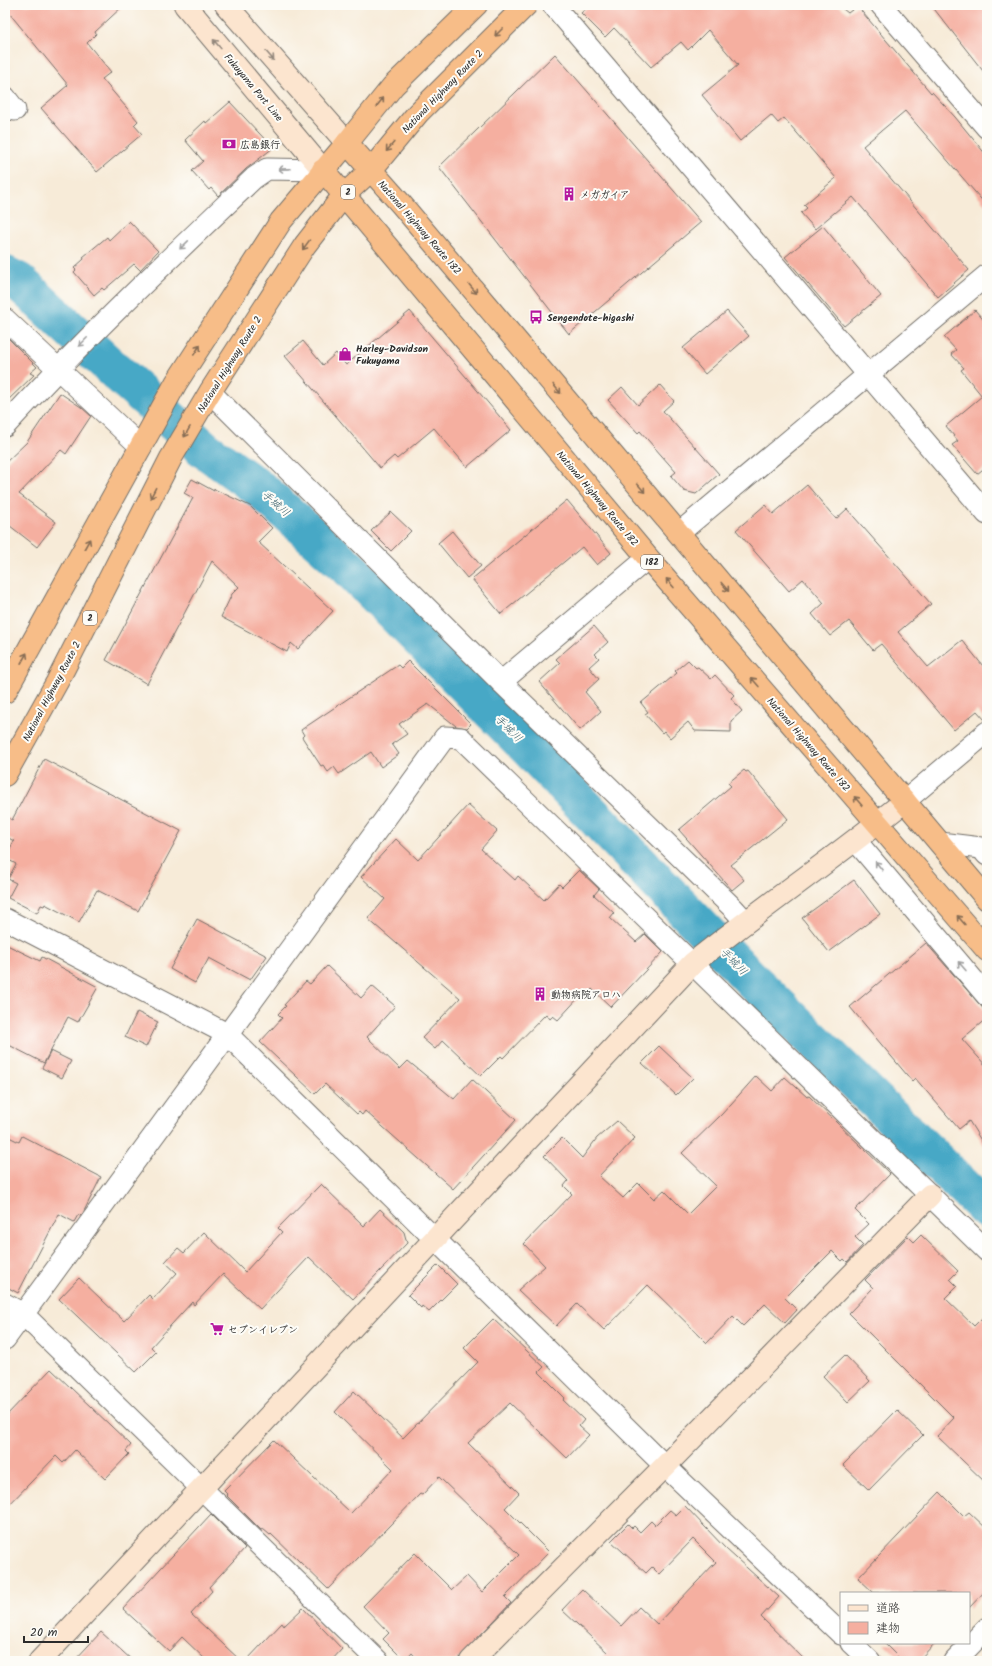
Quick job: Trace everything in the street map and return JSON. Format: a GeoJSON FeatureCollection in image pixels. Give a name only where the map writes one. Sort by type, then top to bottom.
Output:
{"type":"FeatureCollection","features":[{"type":"Feature","properties":{"kind":"highway","name":"National Highway Route 2"},"geometry":{"type":"LineString","coordinates":[[5,776],[57,682],[171,458],[206,399],[305,245],[344,195],[371,170],[418,113],[526,5]]}},
{"type":"Feature","properties":{"kind":"highway"},"geometry":{"type":"LineString","coordinates":[[5,692],[176,383],[280,221],[347,144],[392,86],[467,8]]}},
{"type":"Feature","properties":{"kind":"highway","name":"National Highway Route 182"},"geometry":{"type":"LineString","coordinates":[[347,144],[371,170],[679,533],[987,899]]}},
{"type":"Feature","properties":{"kind":"highway","name":"National Highway Route 182"},"geometry":{"type":"LineString","coordinates":[[323,170],[648,558],[987,950]]}},
{"type":"Feature","properties":{"kind":"street","name":"Fukuyama Port Line"},"geometry":{"type":"LineString","coordinates":[[185,5],[323,170]]}},
{"type":"Feature","properties":{"kind":"street"},"geometry":{"type":"LineString","coordinates":[[226,5],[347,144]]}},
{"type":"Feature","properties":{"kind":"street"},"geometry":{"type":"LineString","coordinates":[[553,5],[987,514]]}},
{"type":"Feature","properties":{"kind":"street"},"geometry":{"type":"LineString","coordinates":[[881,5],[987,128]]}},
{"type":"Feature","properties":{"kind":"street"},"geometry":{"type":"LineString","coordinates":[[5,426],[61,364],[102,323],[254,178],[267,169],[323,170]]}},
{"type":"Feature","properties":{"kind":"street"},"geometry":{"type":"LineString","coordinates":[[679,533],[987,275]]}},
{"type":"Feature","properties":{"kind":"street"},"geometry":{"type":"LineString","coordinates":[[5,319],[61,364],[144,441]]}},
{"type":"Feature","properties":{"kind":"street"},"geometry":{"type":"LineString","coordinates":[[206,399],[501,682],[734,909],[740,925]]}},
{"type":"Feature","properties":{"kind":"street"},"geometry":{"type":"LineString","coordinates":[[501,682],[648,558]]}},
{"type":"Feature","properties":{"kind":"street"},"geometry":{"type":"LineString","coordinates":[[40,1661],[697,959],[740,925],[856,841],[987,732]]}},
{"type":"Feature","properties":{"kind":"street"},"geometry":{"type":"LineString","coordinates":[[5,1338],[14,1309],[227,1034],[445,737],[461,738],[697,959],[987,1251]]}},
{"type":"Feature","properties":{"kind":"street"},"geometry":{"type":"LineString","coordinates":[[856,841],[987,996]]}},
{"type":"Feature","properties":{"kind":"street"},"geometry":{"type":"LineString","coordinates":[[940,843],[981,848],[987,855]]}},
{"type":"Feature","properties":{"kind":"street"},"geometry":{"type":"LineString","coordinates":[[5,919],[227,1034],[665,1466],[840,1633]]}},
{"type":"Feature","properties":{"kind":"street"},"geometry":{"type":"LineString","coordinates":[[470,1661],[665,1466],[930,1195]]}},
{"type":"Feature","properties":{"kind":"street"},"geometry":{"type":"LineString","coordinates":[[14,1309],[378,1661]]}},
{"type":"Feature","properties":{"kind":"street"},"geometry":{"type":"LineString","coordinates":[[954,1661],[987,1628]]}},
{"type":"Feature","properties":{"kind":"street"},"geometry":{"type":"LineString","coordinates":[[852,1644],[870,1661]]}},
{"type":"Feature","properties":{"kind":"building"},"geometry":{"type":"Polygon","coordinates":[[[5,5],[124,5],[95,32],[96,34],[87,43],[111,72],[102,79],[138,121],[134,125],[142,134],[97,172],[41,108],[68,85],[5,8],[5,5]]]}},
{"type":"Feature","properties":{"kind":"building"},"geometry":{"type":"Polygon","coordinates":[[[590,5],[838,5],[848,13],[857,6],[931,93],[932,92],[955,117],[987,156],[987,206],[905,111],[863,146],[969,270],[938,297],[853,197],[815,229],[801,213],[807,208],[804,205],[836,178],[784,118],[778,123],[771,115],[740,141],[702,95],[738,65],[708,30],[688,50],[681,42],[651,67],[614,28],[605,37],[581,13],[590,5]]]}},
{"type":"Feature","properties":{"kind":"building"},"geometry":{"type":"Polygon","coordinates":[[[931,5],[987,5],[987,76],[931,5]]]}},
{"type":"Feature","properties":{"kind":"building","name":"メガガイア"},"geometry":{"type":"Polygon","coordinates":[[[555,54],[701,222],[569,334],[439,167],[555,54]]]}},
{"type":"Feature","properties":{"kind":"building","name":"広島銀行"},"geometry":{"type":"Polygon","coordinates":[[[230,102],[273,148],[246,169],[218,196],[211,188],[209,190],[192,171],[203,161],[185,140],[205,121],[206,123],[230,102]]]}},
{"type":"Feature","properties":{"kind":"building"},"geometry":{"type":"Polygon","coordinates":[[[129,221],[158,251],[140,270],[134,264],[104,290],[102,288],[94,295],[74,272],[76,270],[74,268],[84,259],[83,257],[107,237],[109,240],[129,221]]]}},
{"type":"Feature","properties":{"kind":"building"},"geometry":{"type":"Polygon","coordinates":[[[823,226],[881,296],[844,326],[785,257],[823,226]]]}},
{"type":"Feature","properties":{"kind":"building"},"geometry":{"type":"Polygon","coordinates":[[[975,310],[987,324],[987,466],[977,474],[952,445],[958,441],[946,426],[982,396],[961,370],[964,368],[951,354],[956,350],[944,337],[975,310]]]}},
{"type":"Feature","properties":{"kind":"building"},"geometry":{"type":"Polygon","coordinates":[[[410,311],[511,430],[467,467],[434,428],[397,459],[394,456],[380,468],[285,356],[303,341],[323,365],[336,353],[346,365],[410,311]]]}},
{"type":"Feature","properties":{"kind":"building"},"geometry":{"type":"Polygon","coordinates":[[[727,311],[749,336],[705,374],[683,348],[727,311]]]}},
{"type":"Feature","properties":{"kind":"building"},"geometry":{"type":"Polygon","coordinates":[[[5,335],[37,367],[30,373],[34,375],[5,403],[5,335]]]}},
{"type":"Feature","properties":{"kind":"building"},"geometry":{"type":"Polygon","coordinates":[[[660,385],[674,401],[663,411],[719,474],[696,494],[684,491],[671,476],[676,472],[640,431],[638,433],[608,400],[622,387],[638,405],[660,385]]]}},
{"type":"Feature","properties":{"kind":"building"},"geometry":{"type":"Polygon","coordinates":[[[60,393],[81,407],[91,416],[66,454],[61,450],[19,494],[56,522],[37,547],[5,522],[5,463],[27,442],[60,393]]]}},
{"type":"Feature","properties":{"kind":"building"},"geometry":{"type":"Polygon","coordinates":[[[192,479],[214,491],[214,489],[250,506],[272,528],[258,542],[333,611],[298,649],[291,643],[287,652],[221,617],[232,594],[239,587],[212,561],[147,684],[106,660],[193,498],[184,493],[192,479]]]}},
{"type":"Feature","properties":{"kind":"building"},"geometry":{"type":"Polygon","coordinates":[[[807,485],[836,519],[847,509],[931,604],[898,632],[928,667],[962,640],[987,671],[987,720],[985,720],[977,711],[954,730],[881,644],[873,650],[849,621],[830,636],[812,614],[824,603],[803,579],[789,591],[736,530],[765,505],[773,514],[807,485]]]}},
{"type":"Feature","properties":{"kind":"building"},"geometry":{"type":"Polygon","coordinates":[[[567,500],[611,553],[597,565],[582,547],[501,614],[472,579],[567,500]]]}},
{"type":"Feature","properties":{"kind":"building"},"geometry":{"type":"Polygon","coordinates":[[[391,512],[411,531],[391,551],[371,531],[391,512]]]}},
{"type":"Feature","properties":{"kind":"building"},"geometry":{"type":"Polygon","coordinates":[[[452,531],[481,566],[467,578],[438,543],[452,531]]]}},
{"type":"Feature","properties":{"kind":"building"},"geometry":{"type":"Polygon","coordinates":[[[594,626],[608,642],[595,654],[599,658],[589,667],[599,679],[585,692],[601,711],[580,730],[539,682],[560,663],[556,659],[594,626]]]}},
{"type":"Feature","properties":{"kind":"building"},"geometry":{"type":"Polygon","coordinates":[[[688,660],[711,679],[715,675],[734,695],[731,698],[742,711],[731,721],[731,732],[695,731],[688,722],[670,738],[664,731],[662,733],[645,714],[648,712],[641,703],[677,673],[675,671],[688,660]]]}},
{"type":"Feature","properties":{"kind":"building"},"geometry":{"type":"Polygon","coordinates":[[[408,661],[471,724],[467,728],[456,726],[428,704],[399,724],[407,734],[392,744],[399,754],[381,767],[371,752],[339,774],[334,767],[328,772],[323,765],[321,766],[302,737],[304,735],[301,730],[398,665],[401,668],[408,661]]]}},
{"type":"Feature","properties":{"kind":"building"},"geometry":{"type":"Polygon","coordinates":[[[44,759],[181,831],[138,911],[97,890],[79,922],[45,904],[44,906],[41,905],[37,913],[8,898],[16,883],[8,879],[16,864],[5,858],[14,841],[5,836],[5,816],[12,820],[44,759]]]}},
{"type":"Feature","properties":{"kind":"building"},"geometry":{"type":"Polygon","coordinates":[[[744,770],[746,772],[748,771],[788,819],[731,865],[744,880],[732,890],[679,830],[731,786],[728,783],[744,770]]]}},
{"type":"Feature","properties":{"kind":"building"},"geometry":{"type":"Polygon","coordinates":[[[468,805],[497,831],[481,849],[515,880],[518,876],[544,900],[559,884],[562,887],[579,870],[599,889],[594,895],[614,913],[610,918],[636,942],[645,934],[663,952],[611,1007],[592,989],[585,998],[581,995],[558,1020],[553,1016],[550,1019],[546,1014],[503,1058],[501,1056],[481,1076],[443,1040],[435,1049],[422,1038],[460,998],[368,919],[385,899],[361,877],[396,839],[418,860],[468,805]]]}},
{"type":"Feature","properties":{"kind":"building"},"geometry":{"type":"Polygon","coordinates":[[[854,880],[880,914],[829,952],[802,918],[854,880]]]}},
{"type":"Feature","properties":{"kind":"building"},"geometry":{"type":"Polygon","coordinates":[[[197,919],[267,956],[250,980],[209,958],[195,983],[170,969],[197,919]]]}},
{"type":"Feature","properties":{"kind":"building"},"geometry":{"type":"Polygon","coordinates":[[[926,943],[987,1013],[987,1018],[962,1039],[987,1067],[987,1150],[969,1121],[959,1129],[915,1078],[912,1081],[850,1007],[926,943]]]}},
{"type":"Feature","properties":{"kind":"building"},"geometry":{"type":"Polygon","coordinates":[[[5,944],[40,961],[42,957],[98,987],[78,1022],[68,1017],[44,1063],[5,1043],[5,944]]]}},
{"type":"Feature","properties":{"kind":"building"},"geometry":{"type":"Polygon","coordinates":[[[327,966],[361,998],[372,986],[395,1006],[367,1037],[400,1069],[408,1061],[454,1099],[472,1079],[516,1120],[453,1189],[365,1111],[362,1115],[359,1112],[357,1114],[325,1084],[315,1094],[260,1042],[282,1018],[278,1014],[286,1006],[284,1005],[306,981],[310,984],[327,966]]]}},
{"type":"Feature","properties":{"kind":"building"},"geometry":{"type":"Polygon","coordinates":[[[137,1012],[158,1022],[146,1047],[125,1037],[137,1012]]]}},
{"type":"Feature","properties":{"kind":"building"},"geometry":{"type":"Polygon","coordinates":[[[659,1046],[693,1078],[676,1095],[642,1063],[659,1046]]]}},
{"type":"Feature","properties":{"kind":"building"},"geometry":{"type":"Polygon","coordinates":[[[51,1051],[71,1061],[62,1078],[42,1068],[51,1051]]]}},
{"type":"Feature","properties":{"kind":"building"},"geometry":{"type":"Polygon","coordinates":[[[756,1076],[772,1091],[785,1077],[807,1097],[809,1096],[890,1174],[855,1210],[869,1224],[855,1237],[863,1245],[847,1262],[844,1259],[842,1261],[832,1251],[785,1298],[797,1310],[785,1323],[765,1304],[743,1326],[733,1316],[707,1343],[648,1285],[604,1330],[577,1304],[556,1326],[518,1290],[545,1266],[524,1244],[572,1194],[564,1186],[568,1181],[544,1156],[562,1138],[582,1158],[597,1138],[617,1121],[635,1138],[599,1176],[623,1198],[638,1183],[654,1199],[664,1190],[688,1214],[716,1186],[682,1153],[722,1114],[756,1076]]]}},
{"type":"Feature","properties":{"kind":"building"},"geometry":{"type":"Polygon","coordinates":[[[5,1135],[19,1142],[22,1136],[101,1177],[83,1213],[80,1216],[78,1215],[74,1222],[59,1214],[18,1293],[5,1286],[5,1135]]]}},
{"type":"Feature","properties":{"kind":"building"},"geometry":{"type":"Polygon","coordinates":[[[321,1184],[364,1226],[380,1209],[404,1232],[407,1243],[353,1299],[309,1257],[260,1309],[223,1274],[194,1305],[192,1302],[151,1347],[156,1352],[136,1372],[59,1299],[79,1278],[124,1321],[149,1295],[153,1299],[177,1273],[165,1262],[178,1248],[184,1253],[204,1232],[245,1272],[282,1232],[278,1228],[321,1184]]]}},
{"type":"Feature","properties":{"kind":"building"},"geometry":{"type":"Polygon","coordinates":[[[921,1235],[958,1271],[950,1279],[957,1286],[945,1298],[974,1326],[987,1313],[987,1484],[937,1436],[954,1418],[849,1313],[873,1288],[865,1280],[908,1236],[914,1242],[921,1235]]]}},
{"type":"Feature","properties":{"kind":"building"},"geometry":{"type":"Polygon","coordinates":[[[438,1265],[457,1284],[429,1312],[422,1306],[421,1308],[408,1295],[438,1265]]]}},
{"type":"Feature","properties":{"kind":"building"},"geometry":{"type":"Polygon","coordinates":[[[493,1319],[544,1367],[539,1372],[565,1398],[563,1400],[584,1420],[579,1426],[589,1435],[567,1458],[510,1403],[468,1443],[519,1493],[505,1508],[549,1552],[505,1597],[511,1603],[456,1661],[419,1661],[412,1653],[405,1661],[383,1639],[389,1633],[363,1606],[415,1553],[452,1590],[467,1576],[482,1592],[519,1555],[439,1477],[422,1495],[420,1494],[328,1589],[271,1534],[270,1535],[263,1529],[261,1530],[227,1496],[228,1495],[224,1491],[274,1440],[351,1513],[393,1469],[335,1412],[354,1391],[403,1438],[478,1362],[464,1348],[493,1319]]]}},
{"type":"Feature","properties":{"kind":"building"},"geometry":{"type":"Polygon","coordinates":[[[845,1355],[870,1381],[848,1402],[823,1376],[845,1355]]]}},
{"type":"Feature","properties":{"kind":"building"},"geometry":{"type":"Polygon","coordinates":[[[51,1369],[131,1445],[126,1451],[129,1454],[105,1479],[75,1450],[63,1463],[56,1456],[5,1509],[5,1417],[51,1369]]]}},
{"type":"Feature","properties":{"kind":"building"},"geometry":{"type":"Polygon","coordinates":[[[897,1410],[923,1435],[869,1490],[843,1465],[897,1410]]]}},
{"type":"Feature","properties":{"kind":"building"},"geometry":{"type":"Polygon","coordinates":[[[940,1492],[964,1516],[969,1512],[987,1529],[987,1589],[970,1607],[970,1592],[873,1592],[858,1578],[940,1492]]]}},
{"type":"Feature","properties":{"kind":"building"},"geometry":{"type":"Polygon","coordinates":[[[685,1506],[726,1549],[779,1597],[761,1617],[806,1661],[598,1661],[607,1652],[562,1610],[582,1589],[621,1626],[639,1607],[657,1624],[716,1562],[693,1539],[659,1574],[652,1567],[646,1573],[611,1541],[628,1524],[632,1528],[634,1526],[640,1532],[651,1521],[655,1525],[670,1510],[676,1515],[685,1506]]]}},
{"type":"Feature","properties":{"kind":"building"},"geometry":{"type":"Polygon","coordinates":[[[211,1514],[245,1548],[209,1587],[212,1591],[191,1614],[241,1661],[207,1661],[182,1637],[169,1651],[123,1609],[211,1514]]]}},
{"type":"Feature","properties":{"kind":"building"},"geometry":{"type":"Polygon","coordinates":[[[303,1608],[342,1649],[331,1661],[246,1661],[282,1623],[284,1626],[303,1608]]]}},
{"type":"Feature","properties":{"kind":"building"},"geometry":{"type":"Polygon","coordinates":[[[101,1632],[133,1661],[74,1661],[101,1632]]]}},
{"type":"Feature","properties":{"kind":"building"},"geometry":{"type":"Polygon","coordinates":[[[885,1644],[934,1644],[918,1661],[902,1661],[885,1644]]]}},
{"type":"Feature","properties":{"kind":"waterway","name":"手城川"},"geometry":{"type":"LineString","coordinates":[[5,275],[19,282],[111,367],[204,449],[261,490],[351,570],[529,749],[755,983],[987,1210]]}},
{"type":"Feature","properties":{"kind":"place","name":"広島銀行"},"geometry":{"type":"Point","coordinates":[229,144]}},
{"type":"Feature","properties":{"kind":"place","name":"メガガイア"},"geometry":{"type":"Point","coordinates":[569,194]}},
{"type":"Feature","properties":{"kind":"place","name":"Sengendote-higashi"},"geometry":{"type":"Point","coordinates":[536,317]}},
{"type":"Feature","properties":{"kind":"place","name":"Harley-Davidson Fukuyama"},"geometry":{"type":"Point","coordinates":[345,354]}},
{"type":"Feature","properties":{"kind":"place","name":"動物病院アロハ"},"geometry":{"type":"Point","coordinates":[540,994]}},
{"type":"Feature","properties":{"kind":"place","name":"セブンイレブン"},"geometry":{"type":"Point","coordinates":[217,1329]}}]}
